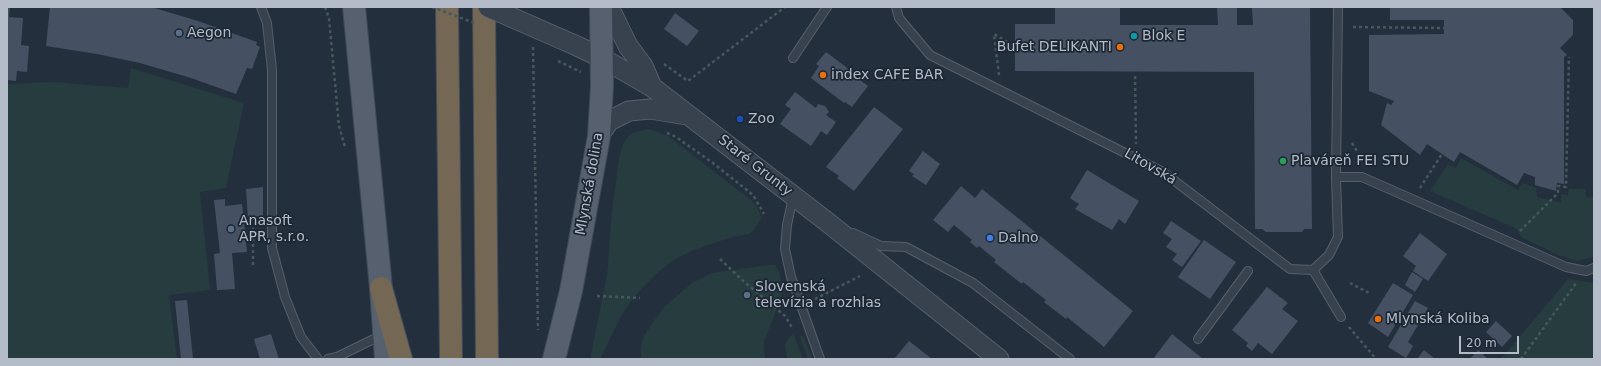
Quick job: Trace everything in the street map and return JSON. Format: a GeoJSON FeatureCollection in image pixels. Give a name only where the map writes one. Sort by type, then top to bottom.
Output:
{"type":"FeatureCollection","features":[{"type":"Feature","properties":{"kind":"highway"},"geometry":{"type":"LineString","coordinates":[[447,7],[451,359]]}},
{"type":"Feature","properties":{"kind":"highway"},"geometry":{"type":"LineString","coordinates":[[484,7],[488,359]]}},
{"type":"Feature","properties":{"kind":"highway"},"geometry":{"type":"LineString","coordinates":[[381,288],[401,359]]}},
{"type":"Feature","properties":{"kind":"main road"},"geometry":{"type":"LineString","coordinates":[[354,7],[381,288],[386,359]]}},
{"type":"Feature","properties":{"kind":"main road","name":"Mlynská dolina"},"geometry":{"type":"LineString","coordinates":[[554,359],[571,291],[599,136],[602,58],[601,7]]}},
{"type":"Feature","properties":{"kind":"street","name":"Staré Grunty"},"geometry":{"type":"LineString","coordinates":[[488,7],[578,46],[652,87],[826,221],[999,359]]}},
{"type":"Feature","properties":{"kind":"street"},"geometry":{"type":"LineString","coordinates":[[609,7],[628,46],[643,66],[652,87]]}},
{"type":"Feature","properties":{"kind":"street"},"geometry":{"type":"LineString","coordinates":[[599,136],[609,121],[629,111],[650,109],[691,116]]}},
{"type":"Feature","properties":{"kind":"lane"},"geometry":{"type":"LineString","coordinates":[[261,7],[267,23],[272,70],[272,248],[285,297],[301,337],[318,359]]}},
{"type":"Feature","properties":{"kind":"lane"},"geometry":{"type":"LineString","coordinates":[[793,58],[827,7]]}},
{"type":"Feature","properties":{"kind":"lane","name":"Litovská"},"geometry":{"type":"LineString","coordinates":[[896,7],[899,18],[930,55],[1163,172],[1290,269],[1313,270]]}},
{"type":"Feature","properties":{"kind":"lane"},"geometry":{"type":"LineString","coordinates":[[1338,7],[1336,176],[1338,237],[1329,255],[1313,270],[1341,317]]}},
{"type":"Feature","properties":{"kind":"lane"},"geometry":{"type":"LineString","coordinates":[[1336,176],[1362,177],[1566,267],[1590,270]]}},
{"type":"Feature","properties":{"kind":"lane"},"geometry":{"type":"LineString","coordinates":[[794,196],[787,225],[785,249],[791,277],[820,359]]}},
{"type":"Feature","properties":{"kind":"lane"},"geometry":{"type":"LineString","coordinates":[[826,221],[881,246],[906,247],[973,283],[1070,359]]}},
{"type":"Feature","properties":{"kind":"lane"},"geometry":{"type":"LineString","coordinates":[[1198,339],[1248,271]]}},
{"type":"Feature","properties":{"kind":"lane"},"geometry":{"type":"LineString","coordinates":[[328,359],[337,357],[385,333]]}},
{"type":"Feature","properties":{"kind":"path"},"geometry":{"type":"LineString","coordinates":[[657,60],[688,81],[785,7]]}},
{"type":"Feature","properties":{"kind":"path"},"geometry":{"type":"LineString","coordinates":[[1353,20],[1353,34]]}},
{"type":"Feature","properties":{"kind":"path"},"geometry":{"type":"LineString","coordinates":[[1353,27],[1444,28]]}},
{"type":"Feature","properties":{"kind":"path"},"geometry":{"type":"LineString","coordinates":[[1001,90],[994,34],[1015,47]]}},
{"type":"Feature","properties":{"kind":"path"},"geometry":{"type":"LineString","coordinates":[[533,47],[538,331]]}},
{"type":"Feature","properties":{"kind":"path"},"geometry":{"type":"LineString","coordinates":[[1517,234],[1558,193],[1558,186],[1566,187],[1569,57]]}},
{"type":"Feature","properties":{"kind":"path"},"geometry":{"type":"LineString","coordinates":[[1135,76],[1136,158]]}},
{"type":"Feature","properties":{"kind":"path"},"geometry":{"type":"LineString","coordinates":[[664,132],[676,137],[713,163],[753,195],[764,214]]}},
{"type":"Feature","properties":{"kind":"path"},"geometry":{"type":"LineString","coordinates":[[1352,137],[1352,145],[1363,162],[1368,166]]}},
{"type":"Feature","properties":{"kind":"path"},"geometry":{"type":"LineString","coordinates":[[1426,193],[1419,190],[1442,154]]}},
{"type":"Feature","properties":{"kind":"path"},"geometry":{"type":"LineString","coordinates":[[253,228],[253,265]]}},
{"type":"Feature","properties":{"kind":"path"},"geometry":{"type":"LineString","coordinates":[[720,259],[785,316]]}},
{"type":"Feature","properties":{"kind":"path"},"geometry":{"type":"LineString","coordinates":[[1521,359],[1590,270]]}},
{"type":"Feature","properties":{"kind":"path"},"geometry":{"type":"LineString","coordinates":[[815,299],[860,276]]}},
{"type":"Feature","properties":{"kind":"path"},"geometry":{"type":"LineString","coordinates":[[1350,283],[1371,294]]}},
{"type":"Feature","properties":{"kind":"path"},"geometry":{"type":"LineString","coordinates":[[597,296],[640,298]]}},
{"type":"Feature","properties":{"kind":"path"},"geometry":{"type":"LineString","coordinates":[[1341,317],[1376,359]]}},
{"type":"Feature","properties":{"kind":"green space"},"geometry":{"type":"Polygon","coordinates":[[[131,68],[244,103],[226,188],[200,192],[210,290],[169,295],[177,359],[7,359],[7,84],[52,82],[128,88],[131,68]]]}},
{"type":"Feature","properties":{"kind":"green space"},"geometry":{"type":"Polygon","coordinates":[[[649,129],[668,136],[751,200],[757,206],[761,218],[754,230],[749,234],[729,238],[691,251],[672,261],[657,273],[631,301],[621,316],[600,359],[590,359],[607,275],[612,211],[622,146],[632,133],[649,129]]]}},
{"type":"Feature","properties":{"kind":"green space"},"geometry":{"type":"Polygon","coordinates":[[[1461,158],[1518,190],[1523,183],[1536,188],[1537,197],[1561,203],[1561,194],[1568,195],[1569,189],[1586,189],[1586,197],[1594,197],[1594,257],[1576,261],[1556,254],[1521,237],[1517,229],[1430,191],[1448,164],[1456,168],[1461,158]]]}},
{"type":"Feature","properties":{"kind":"green space","name":"Slovenská televízia a rozhlas"},"geometry":{"type":"Polygon","coordinates":[[[775,265],[779,271],[783,289],[764,341],[765,359],[641,359],[643,338],[653,322],[665,306],[692,283],[712,273],[775,265]]]}},
{"type":"Feature","properties":{"kind":"green space"},"geometry":{"type":"Polygon","coordinates":[[[1568,279],[1594,283],[1594,359],[1501,359],[1568,279]]]}},
{"type":"Feature","properties":{"kind":"green space"},"geometry":{"type":"Polygon","coordinates":[[[794,334],[803,359],[787,359],[785,345],[789,337],[794,334]]]}},
{"type":"Feature","properties":{"kind":"green space"},"geometry":{"type":"Polygon","coordinates":[[[799,335],[804,337],[812,359],[808,359],[799,335]]]}},
{"type":"Feature","properties":{"kind":"building"},"geometry":{"type":"Polygon","coordinates":[[[7,7],[10,7],[9,17],[23,18],[21,45],[29,46],[27,72],[17,71],[16,81],[7,80],[7,7]]]}},
{"type":"Feature","properties":{"kind":"building"},"geometry":{"type":"Polygon","coordinates":[[[50,7],[151,7],[198,21],[257,42],[256,45],[260,47],[252,69],[247,68],[236,94],[191,78],[140,63],[97,54],[46,46],[50,7]]]}},
{"type":"Feature","properties":{"kind":"building"},"geometry":{"type":"Polygon","coordinates":[[[1055,7],[1120,7],[1120,25],[1218,25],[1217,7],[1237,7],[1237,25],[1253,25],[1252,7],[1310,7],[1312,229],[1304,229],[1302,232],[1266,232],[1262,229],[1255,229],[1254,72],[1015,71],[1015,24],[1055,24],[1055,7]]]}},
{"type":"Feature","properties":{"kind":"building"},"geometry":{"type":"Polygon","coordinates":[[[1390,7],[1560,7],[1573,20],[1573,35],[1560,48],[1567,55],[1564,57],[1564,184],[1557,183],[1556,191],[1535,185],[1535,177],[1524,173],[1517,185],[1460,152],[1454,162],[1427,144],[1420,155],[1381,125],[1387,103],[1391,105],[1394,101],[1369,91],[1369,35],[1444,34],[1444,20],[1390,20],[1390,7]]]}},
{"type":"Feature","properties":{"kind":"building"},"geometry":{"type":"Polygon","coordinates":[[[675,13],[699,31],[687,46],[664,29],[675,13]]]}},
{"type":"Feature","properties":{"kind":"building"},"geometry":{"type":"Polygon","coordinates":[[[826,52],[862,79],[860,80],[868,86],[852,107],[845,102],[844,103],[811,78],[819,66],[816,64],[826,52]]]}},
{"type":"Feature","properties":{"kind":"building"},"geometry":{"type":"Polygon","coordinates":[[[795,92],[816,108],[818,104],[825,106],[829,112],[826,115],[836,122],[827,135],[821,131],[811,146],[780,124],[791,109],[785,105],[795,92]]]}},
{"type":"Feature","properties":{"kind":"building"},"geometry":{"type":"Polygon","coordinates":[[[874,107],[903,129],[854,191],[837,178],[839,176],[826,167],[874,107]]]}},
{"type":"Feature","properties":{"kind":"building"},"geometry":{"type":"Polygon","coordinates":[[[923,151],[940,164],[926,185],[912,176],[914,174],[909,171],[923,151]]]}},
{"type":"Feature","properties":{"kind":"building"},"geometry":{"type":"Polygon","coordinates":[[[1087,170],[1139,201],[1125,224],[1119,219],[1112,230],[1075,209],[1079,204],[1070,198],[1087,170]]]}},
{"type":"Feature","properties":{"kind":"building"},"geometry":{"type":"Polygon","coordinates":[[[961,186],[975,198],[982,189],[1133,311],[1104,347],[1067,317],[1066,319],[1044,302],[1046,300],[1023,282],[1022,284],[994,262],[996,260],[979,246],[977,248],[970,242],[972,240],[954,225],[948,232],[933,220],[961,186]]]}},
{"type":"Feature","properties":{"kind":"building"},"geometry":{"type":"Polygon","coordinates":[[[263,187],[263,216],[248,218],[246,189],[263,187]]]}},
{"type":"Feature","properties":{"kind":"building","name":"Anasoft APR, s.r.o."},"geometry":{"type":"Polygon","coordinates":[[[225,199],[225,206],[242,204],[247,252],[232,253],[235,289],[217,290],[214,254],[220,253],[214,200],[225,199]]]}},
{"type":"Feature","properties":{"kind":"building"},"geometry":{"type":"Polygon","coordinates":[[[1171,221],[1201,241],[1182,267],[1172,260],[1177,254],[1166,247],[1172,239],[1163,233],[1171,221]]]}},
{"type":"Feature","properties":{"kind":"building"},"geometry":{"type":"Polygon","coordinates":[[[1420,233],[1447,254],[1428,281],[1413,271],[1416,266],[1403,256],[1420,233]]]}},
{"type":"Feature","properties":{"kind":"building"},"geometry":{"type":"Polygon","coordinates":[[[1204,240],[1236,262],[1210,299],[1178,277],[1204,240]]]}},
{"type":"Feature","properties":{"kind":"building"},"geometry":{"type":"Polygon","coordinates":[[[1412,272],[1423,279],[1415,292],[1405,285],[1412,272]]]}},
{"type":"Feature","properties":{"kind":"building"},"geometry":{"type":"Polygon","coordinates":[[[1393,283],[1413,295],[1388,337],[1368,323],[1393,283]]]}},
{"type":"Feature","properties":{"kind":"building"},"geometry":{"type":"Polygon","coordinates":[[[1267,287],[1288,303],[1282,309],[1298,321],[1272,354],[1258,343],[1252,351],[1246,346],[1248,343],[1232,330],[1267,287]]]}},
{"type":"Feature","properties":{"kind":"building"},"geometry":{"type":"Polygon","coordinates":[[[187,300],[193,359],[181,359],[175,301],[187,300]]]}},
{"type":"Feature","properties":{"kind":"building"},"geometry":{"type":"Polygon","coordinates":[[[1415,301],[1428,308],[1408,342],[1413,346],[1406,358],[1388,347],[1415,301]]]}},
{"type":"Feature","properties":{"kind":"building"},"geometry":{"type":"Polygon","coordinates":[[[1496,321],[1512,336],[1502,347],[1486,332],[1496,321]]]}},
{"type":"Feature","properties":{"kind":"building"},"geometry":{"type":"Polygon","coordinates":[[[271,334],[279,359],[260,359],[254,339],[271,334]]]}},
{"type":"Feature","properties":{"kind":"building"},"geometry":{"type":"Polygon","coordinates":[[[1172,334],[1203,359],[1153,359],[1172,334]]]}},
{"type":"Feature","properties":{"kind":"building"},"geometry":{"type":"Polygon","coordinates":[[[909,341],[932,359],[894,359],[909,341]]]}},
{"type":"Feature","properties":{"kind":"building"},"geometry":{"type":"Polygon","coordinates":[[[1424,350],[1435,359],[1417,359],[1424,350]]]}},
{"type":"Feature","properties":{"kind":"building"},"geometry":{"type":"Polygon","coordinates":[[[1478,350],[1488,359],[1470,359],[1478,350]]]}},
{"type":"Feature","properties":{"kind":"place","name":"Aegon"},"geometry":{"type":"Point","coordinates":[179,33]}},
{"type":"Feature","properties":{"kind":"place","name":"Blok E"},"geometry":{"type":"Point","coordinates":[1134,36]}},
{"type":"Feature","properties":{"kind":"place","name":"Bufet DELIKANTI"},"geometry":{"type":"Point","coordinates":[1120,47]}},
{"type":"Feature","properties":{"kind":"place","name":"index CAFE BAR"},"geometry":{"type":"Point","coordinates":[823,75]}},
{"type":"Feature","properties":{"kind":"place","name":"Zoo"},"geometry":{"type":"Point","coordinates":[740,119]}},
{"type":"Feature","properties":{"kind":"place","name":"Plaváreň FEI STU"},"geometry":{"type":"Point","coordinates":[1283,161]}},
{"type":"Feature","properties":{"kind":"place","name":"Anasoft APR, s.r.o."},"geometry":{"type":"Point","coordinates":[231,229]}},
{"type":"Feature","properties":{"kind":"place","name":"Dalno"},"geometry":{"type":"Point","coordinates":[990,238]}},
{"type":"Feature","properties":{"kind":"place","name":"Slovenská televízia a rozhlas"},"geometry":{"type":"Point","coordinates":[747,295]}},
{"type":"Feature","properties":{"kind":"place","name":"Mlynská Koliba"},"geometry":{"type":"Point","coordinates":[1378,319]}}]}
